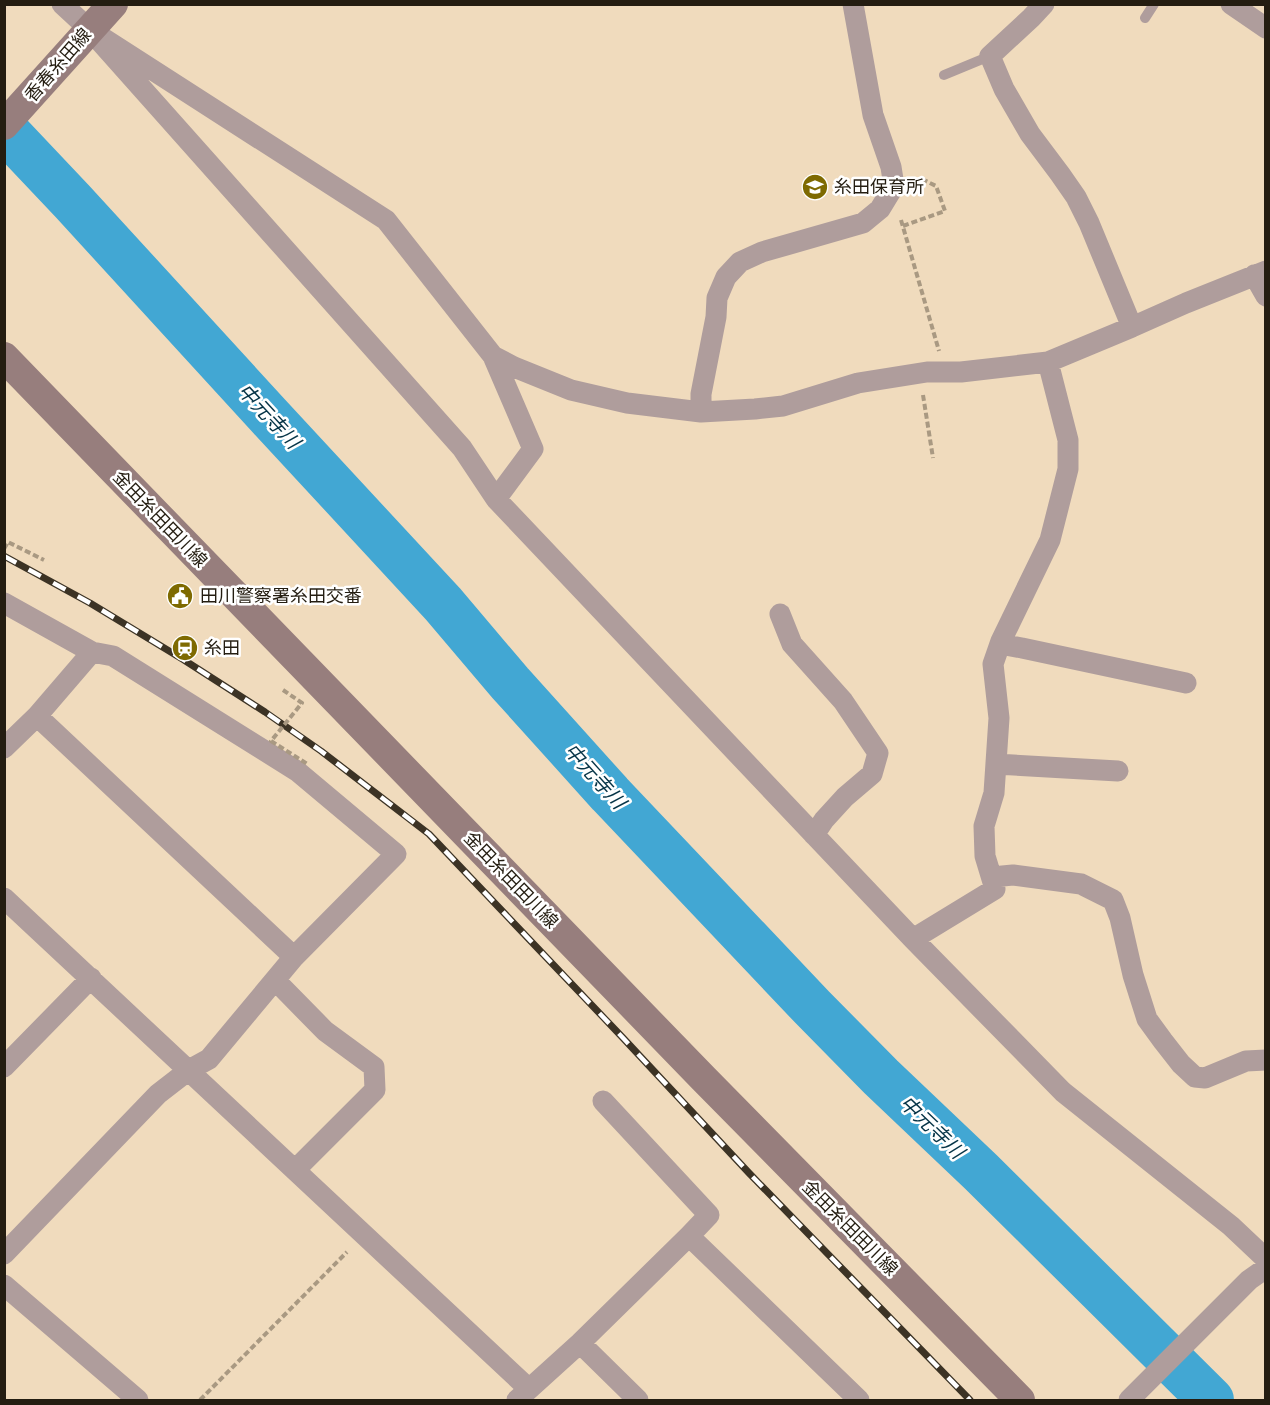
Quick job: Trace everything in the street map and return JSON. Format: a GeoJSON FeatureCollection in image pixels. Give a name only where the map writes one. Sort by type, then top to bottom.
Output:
{"type":"FeatureCollection","features":[{"type":"Feature","properties":{"kind":"main road","name":"香春糸田線"},"geometry":{"type":"LineString","coordinates":[[4,125],[113,4]]}},
{"type":"Feature","properties":{"kind":"main road","name":"金田糸田田川線"},"geometry":{"type":"LineString","coordinates":[[4,357],[662,1036],[1020,1401]]}},
{"type":"Feature","properties":{"kind":"street"},"geometry":{"type":"LineString","coordinates":[[62,4],[89,29],[462,448],[496,499],[814,835],[1063,1092],[1231,1226],[1266,1260]]}},
{"type":"Feature","properties":{"kind":"street"},"geometry":{"type":"LineString","coordinates":[[700,412],[701,394],[716,317],[717,298],[726,277],[740,262],[762,252],[863,223],[880,209],[891,191],[891,167],[873,115],[853,4]]}},
{"type":"Feature","properties":{"kind":"street"},"geometry":{"type":"LineString","coordinates":[[1044,4],[990,56],[1004,89],[1030,134],[1076,197],[1132,327]]}},
{"type":"Feature","properties":{"kind":"street"},"geometry":{"type":"LineString","coordinates":[[1231,4],[1266,28]]}},
{"type":"Feature","properties":{"kind":"street"},"geometry":{"type":"LineString","coordinates":[[89,29],[386,220],[493,356],[533,449],[496,499]]}},
{"type":"Feature","properties":{"kind":"street"},"geometry":{"type":"LineString","coordinates":[[493,356],[571,390],[627,403],[700,412],[755,409],[783,406],[858,383],[920,374],[961,372],[1048,362],[1260,273],[1266,296]]}},
{"type":"Feature","properties":{"kind":"street"},"geometry":{"type":"LineString","coordinates":[[914,939],[995,889],[985,856],[984,826],[993,793],[999,718],[993,664],[1000,644],[1050,540],[1068,469],[1068,440],[1048,362]]}},
{"type":"Feature","properties":{"kind":"street"},"geometry":{"type":"LineString","coordinates":[[4,603],[92,652],[113,656],[297,771],[396,854],[294,957],[208,1059],[189,1070],[158,1094],[4,1254]]}},
{"type":"Feature","properties":{"kind":"street"},"geometry":{"type":"LineString","coordinates":[[780,614],[792,644],[843,701],[878,753],[872,774],[845,797],[814,835]]}},
{"type":"Feature","properties":{"kind":"street"},"geometry":{"type":"LineString","coordinates":[[1000,644],[1186,683]]}},
{"type":"Feature","properties":{"kind":"street"},"geometry":{"type":"LineString","coordinates":[[4,748],[37,716],[92,652]]}},
{"type":"Feature","properties":{"kind":"street"},"geometry":{"type":"LineString","coordinates":[[37,716],[294,957]]}},
{"type":"Feature","properties":{"kind":"street"},"geometry":{"type":"LineString","coordinates":[[996,764],[1118,771]]}},
{"type":"Feature","properties":{"kind":"street"},"geometry":{"type":"LineString","coordinates":[[992,877],[1013,875],[1081,884],[1113,900],[1147,1018],[1181,1064],[1195,1077],[1205,1078],[1246,1061],[1266,1060]]}},
{"type":"Feature","properties":{"kind":"street"},"geometry":{"type":"LineString","coordinates":[[4,898],[364,1234],[523,1395],[580,1343],[709,1215],[603,1101]]}},
{"type":"Feature","properties":{"kind":"street"},"geometry":{"type":"LineString","coordinates":[[4,1067],[91,978]]}},
{"type":"Feature","properties":{"kind":"street"},"geometry":{"type":"LineString","coordinates":[[274,980],[325,1031],[374,1066],[375,1090],[296,1169]]}},
{"type":"Feature","properties":{"kind":"street"},"geometry":{"type":"LineString","coordinates":[[689,1236],[859,1401]]}},
{"type":"Feature","properties":{"kind":"street"},"geometry":{"type":"LineString","coordinates":[[1129,1401],[1257,1274]]}},
{"type":"Feature","properties":{"kind":"street"},"geometry":{"type":"LineString","coordinates":[[4,1285],[138,1401]]}},
{"type":"Feature","properties":{"kind":"street"},"geometry":{"type":"LineString","coordinates":[[580,1343],[638,1401]]}},
{"type":"Feature","properties":{"kind":"lane"},"geometry":{"type":"LineString","coordinates":[[1145,18],[1154,4]]}},
{"type":"Feature","properties":{"kind":"lane"},"geometry":{"type":"LineString","coordinates":[[944,75],[990,56]]}},
{"type":"Feature","properties":{"kind":"path"},"geometry":{"type":"LineString","coordinates":[[903,226],[945,211],[936,186],[922,179],[891,191],[898,208],[903,226],[942,359],[944,372]]}},
{"type":"Feature","properties":{"kind":"path"},"geometry":{"type":"LineString","coordinates":[[920,374],[933,458]]}},
{"type":"Feature","properties":{"kind":"path"},"geometry":{"type":"LineString","coordinates":[[4,549],[8,542],[44,560]]}},
{"type":"Feature","properties":{"kind":"path"},"geometry":{"type":"LineString","coordinates":[[283,690],[302,703],[271,741],[309,765]]}},
{"type":"Feature","properties":{"kind":"path"},"geometry":{"type":"LineString","coordinates":[[200,1401],[364,1234]]}},
{"type":"Feature","properties":{"kind":"waterway","name":"中元寺川"},"geometry":{"type":"LineString","coordinates":[[4,129],[443,604],[510,683],[610,794],[812,1007],[1211,1400]]}},
{"type":"Feature","properties":{"kind":"railway"},"geometry":{"type":"LineString","coordinates":[[4,556],[90,603],[265,712],[321,751],[429,834],[749,1173],[970,1400]]}},
{"type":"Feature","properties":{"kind":"place","name":"糸田保育所"},"geometry":{"type":"Point","coordinates":[815,187]}},
{"type":"Feature","properties":{"kind":"place","name":"田川警察署糸田交番"},"geometry":{"type":"Point","coordinates":[180,596]}},
{"type":"Feature","properties":{"kind":"place","name":"糸田"},"geometry":{"type":"Point","coordinates":[185,648]}}]}
